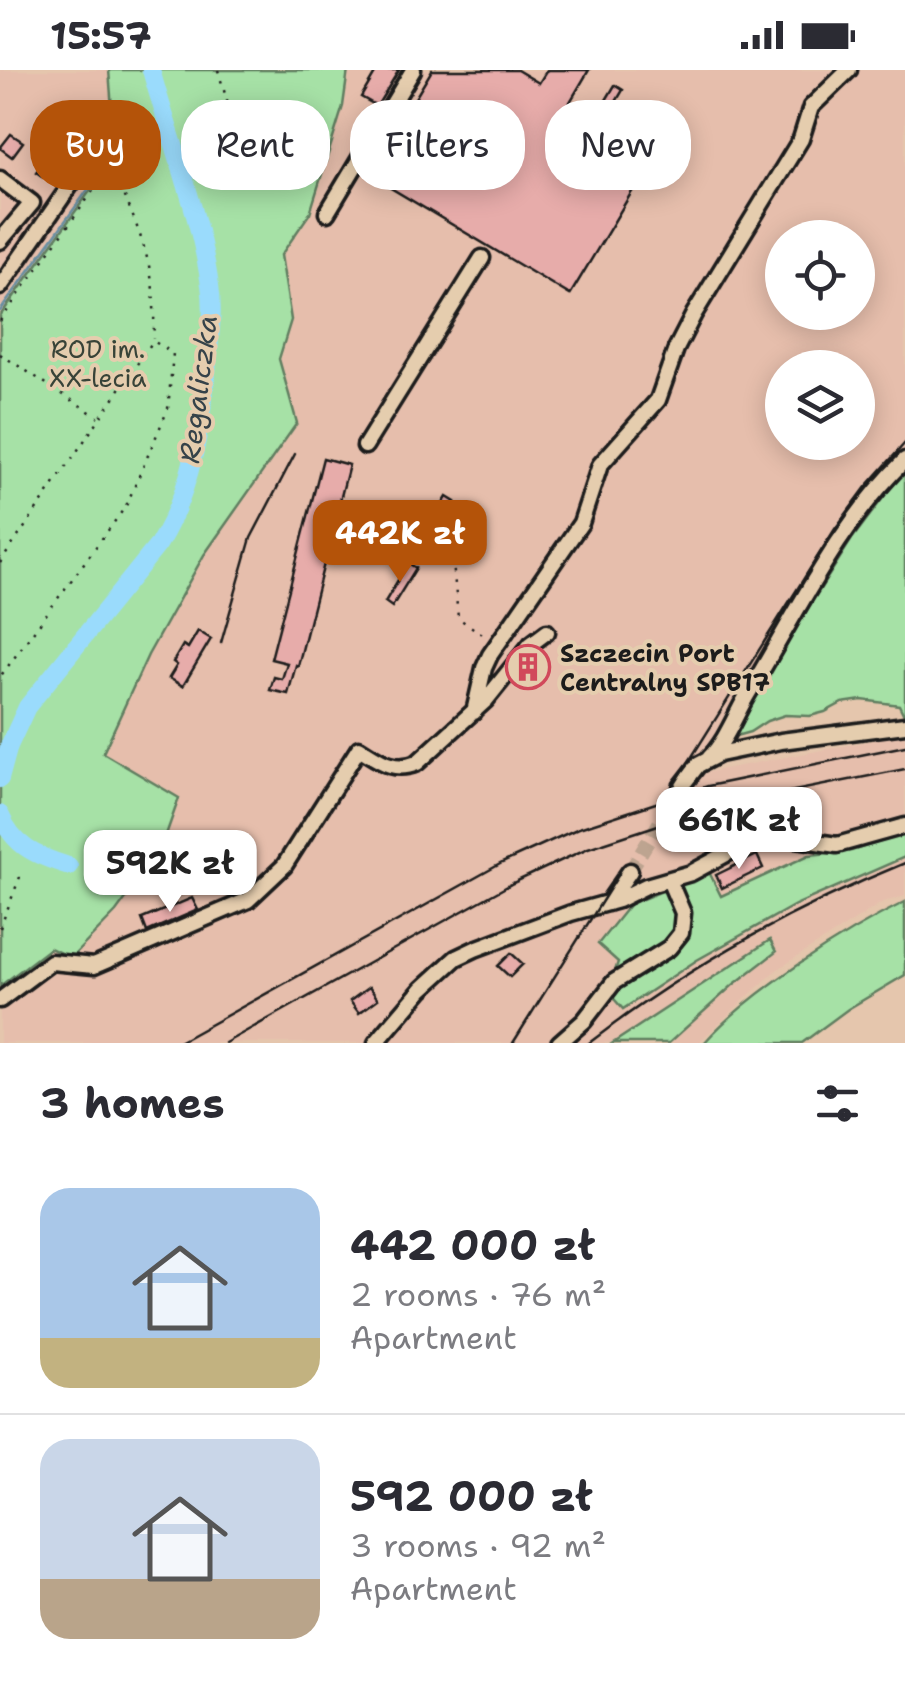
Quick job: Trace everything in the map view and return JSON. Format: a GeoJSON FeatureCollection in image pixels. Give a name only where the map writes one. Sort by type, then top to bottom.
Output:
{"type":"FeatureCollection","features":[{"type":"Feature","properties":{"kind":"lane"},"geometry":{"type":"LineString","coordinates":[[328,214],[413,70]]}},
{"type":"Feature","properties":{"kind":"lane"},"geometry":{"type":"LineString","coordinates":[[474,712],[484,668],[581,523],[600,465],[658,400],[683,334],[800,139],[810,108],[849,70]]}},
{"type":"Feature","properties":{"kind":"lane"},"geometry":{"type":"LineString","coordinates":[[0,179],[32,203],[0,241]]}},
{"type":"Feature","properties":{"kind":"lane"},"geometry":{"type":"LineString","coordinates":[[0,287],[67,190]]}},
{"type":"Feature","properties":{"kind":"lane"},"geometry":{"type":"LineString","coordinates":[[365,446],[482,258]]}},
{"type":"Feature","properties":{"kind":"lane"},"geometry":{"type":"LineString","coordinates":[[682,787],[694,768],[719,747],[844,535],[905,460]]}},
{"type":"Feature","properties":{"kind":"lane"},"geometry":{"type":"LineString","coordinates":[[0,1000],[50,962],[94,966],[248,900],[284,866],[358,748],[390,767],[407,767],[446,739],[474,712],[507,678],[531,644],[547,632]]}},
{"type":"Feature","properties":{"kind":"lane"},"geometry":{"type":"LineString","coordinates":[[709,758],[781,741],[905,726]]}},
{"type":"Feature","properties":{"kind":"lane"},"geometry":{"type":"LineString","coordinates":[[376,1043],[410,1000],[456,958],[571,913],[700,870],[733,848],[762,838],[837,845],[905,826]]}},
{"type":"Feature","properties":{"kind":"lane"},"geometry":{"type":"LineString","coordinates":[[607,904],[630,870]]}},
{"type":"Feature","properties":{"kind":"lane"},"geometry":{"type":"LineString","coordinates":[[558,1043],[584,1021],[614,982],[660,954],[681,933],[683,913],[668,880]]}},
{"type":"Feature","properties":{"kind":"path"},"geometry":{"type":"LineString","coordinates":[[218,70],[227,100]]}},
{"type":"Feature","properties":{"kind":"path"},"geometry":{"type":"LineString","coordinates":[[0,321],[103,178],[118,180],[152,273],[152,341],[0,564]]}},
{"type":"Feature","properties":{"kind":"path"},"geometry":{"type":"LineString","coordinates":[[0,677],[126,506],[142,472],[168,409],[174,353],[152,341]]}},
{"type":"Feature","properties":{"kind":"path"},"geometry":{"type":"LineString","coordinates":[[0,354],[98,417]]}},
{"type":"Feature","properties":{"kind":"path"},"geometry":{"type":"LineString","coordinates":[[450,529],[458,618],[497,644]]}},
{"type":"Feature","properties":{"kind":"path"},"geometry":{"type":"LineString","coordinates":[[0,928],[20,876]]}},
{"type":"Feature","properties":{"kind":"shaded area"},"geometry":{"type":"Polygon","coordinates":[[[0,70],[109,70],[111,100],[30,100],[30,190],[91,190],[0,316],[0,70]]]}},
{"type":"Feature","properties":{"kind":"shaded area"},"geometry":{"type":"Polygon","coordinates":[[[348,70],[905,70],[905,452],[877,482],[763,656],[693,775],[905,734],[905,896],[883,902],[775,971],[698,1043],[0,1043],[0,986],[50,948],[71,958],[116,912],[160,852],[179,798],[103,753],[148,655],[204,555],[247,496],[291,320],[281,255],[310,213],[317,190],[330,190],[330,148],[343,106],[348,70]]]}},
{"type":"Feature","properties":{"kind":"green space","name":"ROD im. XX-lecia"},"geometry":{"type":"Polygon","coordinates":[[[109,70],[348,70],[343,106],[330,148],[330,100],[181,100],[181,190],[317,190],[310,213],[281,255],[291,320],[279,359],[297,423],[204,555],[148,655],[103,753],[179,798],[160,852],[116,912],[71,958],[50,948],[0,986],[0,316],[91,190],[161,190],[161,100],[111,100],[109,70]]]}},
{"type":"Feature","properties":{"kind":"green space"},"geometry":{"type":"Polygon","coordinates":[[[905,469],[905,717],[899,705],[862,700],[842,703],[810,716],[785,715],[736,736],[734,725],[852,539],[905,469]]]}},
{"type":"Feature","properties":{"kind":"green space"},"geometry":{"type":"Polygon","coordinates":[[[905,834],[905,857],[795,905],[697,960],[623,1009],[608,992],[618,962],[598,944],[630,904],[709,872],[721,896],[809,855],[851,851],[905,834]]]}},
{"type":"Feature","properties":{"kind":"green space"},"geometry":{"type":"Polygon","coordinates":[[[905,902],[905,975],[848,1009],[802,1043],[704,1043],[745,1004],[798,965],[905,902]]]}},
{"type":"Feature","properties":{"kind":"green space"},"geometry":{"type":"Polygon","coordinates":[[[770,940],[776,952],[669,1043],[613,1043],[770,940]]]}},
{"type":"Feature","properties":{"kind":"building"},"geometry":{"type":"Polygon","coordinates":[[[377,70],[399,70],[381,100],[361,97],[377,70]]]}},
{"type":"Feature","properties":{"kind":"building"},"geometry":{"type":"Polygon","coordinates":[[[432,70],[517,70],[539,83],[547,70],[589,70],[571,100],[545,100],[545,190],[633,190],[570,295],[394,190],[525,190],[525,100],[414,100],[432,70]]]}},
{"type":"Feature","properties":{"kind":"building"},"geometry":{"type":"Polygon","coordinates":[[[615,85],[623,90],[617,100],[606,100],[615,85]]]}},
{"type":"Feature","properties":{"kind":"building"},"geometry":{"type":"Polygon","coordinates":[[[11,134],[23,142],[12,157],[0,148],[11,134]]]}},
{"type":"Feature","properties":{"kind":"building"},"geometry":{"type":"Polygon","coordinates":[[[323,458],[349,465],[288,694],[270,690],[274,677],[282,679],[287,663],[271,659],[323,458]]]}},
{"type":"Feature","properties":{"kind":"building"},"geometry":{"type":"Polygon","coordinates":[[[447,497],[455,502],[439,529],[431,524],[447,497]]]}},
{"type":"Feature","properties":{"kind":"building"},"geometry":{"type":"Polygon","coordinates":[[[408,563],[416,568],[392,607],[385,602],[408,563]]]}},
{"type":"Feature","properties":{"kind":"building"},"geometry":{"type":"Polygon","coordinates":[[[198,631],[211,639],[183,686],[169,678],[177,665],[173,662],[198,631]]]}},
{"type":"Feature","properties":{"kind":"building"},"geometry":{"type":"Polygon","coordinates":[[[757,855],[763,868],[722,888],[716,875],[757,855]]]}},
{"type":"Feature","properties":{"kind":"building"},"geometry":{"type":"Polygon","coordinates":[[[192,898],[198,910],[147,932],[142,919],[192,898]]]}},
{"type":"Feature","properties":{"kind":"building"},"geometry":{"type":"Polygon","coordinates":[[[511,953],[523,964],[510,977],[498,966],[511,953]]]}},
{"type":"Feature","properties":{"kind":"building"},"geometry":{"type":"Polygon","coordinates":[[[369,987],[378,999],[359,1013],[350,1001],[369,987]]]}},
{"type":"Feature","properties":{"kind":"waterway","name":"Regaliczka"},"geometry":{"type":"LineString","coordinates":[[0,779],[9,746],[27,707],[158,545],[180,502],[194,456],[208,362],[211,294],[192,204],[151,70]]}},
{"type":"Feature","properties":{"kind":"waterway"},"geometry":{"type":"LineString","coordinates":[[0,311],[113,155],[168,134]]}},
{"type":"Feature","properties":{"kind":"waterway","name":"Regaliczka"},"geometry":{"type":"LineString","coordinates":[[0,814],[12,835],[27,849],[69,866]]}},
{"type":"Feature","properties":{"kind":"tunnel"},"geometry":{"type":"LineString","coordinates":[[630,871],[681,787]]}},
{"type":"Feature","properties":{"kind":"railway"},"geometry":{"type":"LineString","coordinates":[[671,790],[835,529],[905,443]]}},
{"type":"Feature","properties":{"kind":"railway"},"geometry":{"type":"LineString","coordinates":[[221,643],[251,538],[295,454]]}},
{"type":"Feature","properties":{"kind":"railway"},"geometry":{"type":"LineString","coordinates":[[177,1043],[502,863],[579,828],[708,786],[905,746]]}},
{"type":"Feature","properties":{"kind":"railway"},"geometry":{"type":"LineString","coordinates":[[225,1043],[513,883],[588,848],[713,807],[905,769]]}},
{"type":"Feature","properties":{"kind":"railway"},"geometry":{"type":"LineString","coordinates":[[589,1043],[663,990],[741,942],[905,863]]}},
{"type":"Feature","properties":{"kind":"railway"},"geometry":{"type":"LineString","coordinates":[[513,1043],[619,874]]}},
{"type":"Feature","properties":{"kind":"place","name":"Szczecin Port Centralny SPB17"},"geometry":{"type":"Point","coordinates":[528,667]}}]}
